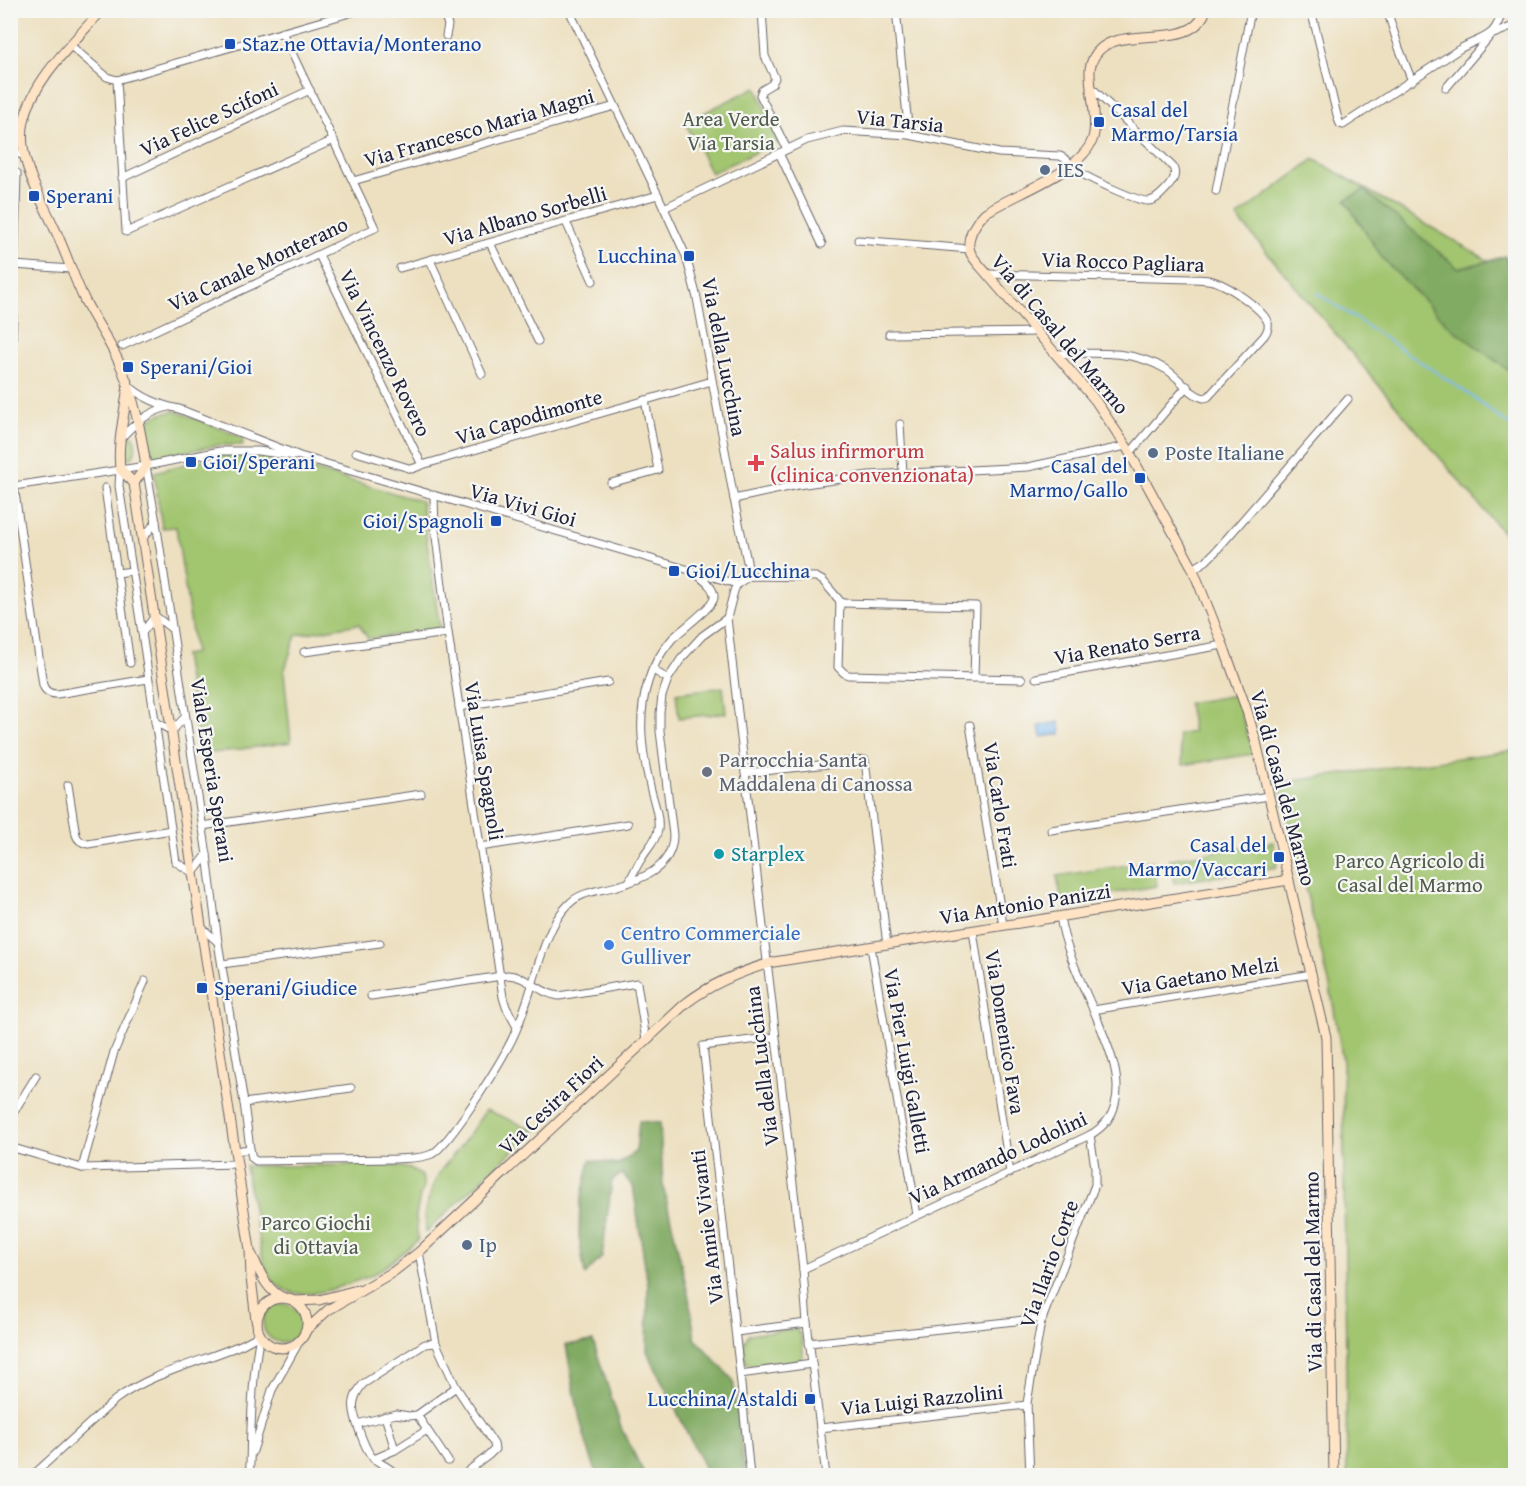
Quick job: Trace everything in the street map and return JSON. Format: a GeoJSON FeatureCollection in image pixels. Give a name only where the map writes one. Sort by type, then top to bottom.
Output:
{"type":"FeatureCollection","features":[{"type":"Feature","properties":{"kind":"street","name":"Viale Esperia Sperani"},"geometry":{"type":"LineString","coordinates":[[102,10],[48,72],[35,91],[27,109],[22,132],[25,156],[37,192],[85,301],[128,384],[139,421],[207,855],[250,1149]]}},
{"type":"Feature","properties":{"kind":"street"},"geometry":{"type":"LineString","coordinates":[[71,46],[104,75],[117,80],[360,10]]}},
{"type":"Feature","properties":{"kind":"street"},"geometry":{"type":"LineString","coordinates":[[443,10],[448,25],[446,36]]}},
{"type":"Feature","properties":{"kind":"street","name":"Via della Lucchina"},"geometry":{"type":"LineString","coordinates":[[569,10],[658,195],[684,251],[691,272],[750,576]]}},
{"type":"Feature","properties":{"kind":"street"},"geometry":{"type":"LineString","coordinates":[[762,10],[765,56],[775,79],[760,95],[787,149]]}},
{"type":"Feature","properties":{"kind":"street"},"geometry":{"type":"LineString","coordinates":[[896,10],[909,135]]}},
{"type":"Feature","properties":{"kind":"street","name":"Via di Casal del Marmo"},"geometry":{"type":"LineString","coordinates":[[1206,10],[1197,24],[1182,33],[1123,39],[1111,43],[1095,54],[1090,74],[1094,136],[1087,150],[1072,165],[1057,175],[987,212],[972,231],[969,249],[987,274],[1100,406],[1128,449],[1193,569],[1223,645],[1253,732],[1326,1032],[1334,1476]]}},
{"type":"Feature","properties":{"kind":"street"},"geometry":{"type":"LineString","coordinates":[[1216,191],[1251,10]]}},
{"type":"Feature","properties":{"kind":"street"},"geometry":{"type":"LineString","coordinates":[[1311,10],[1338,119],[1343,125],[1465,45],[1515,25]]}},
{"type":"Feature","properties":{"kind":"street"},"geometry":{"type":"LineString","coordinates":[[1387,10],[1412,81]]}},
{"type":"Feature","properties":{"kind":"street"},"geometry":{"type":"LineString","coordinates":[[1446,88],[1491,35],[1502,10]]}},
{"type":"Feature","properties":{"kind":"street","name":"Via Canale Monterano"},"geometry":{"type":"LineString","coordinates":[[122,346],[375,228],[282,32]]}},
{"type":"Feature","properties":{"kind":"street"},"geometry":{"type":"LineString","coordinates":[[117,80],[126,232],[334,140]]}},
{"type":"Feature","properties":{"kind":"street","name":"Via Tarsia"},"geometry":{"type":"LineString","coordinates":[[664,208],[807,140],[843,131],[909,135],[999,153],[1060,156],[1086,176],[1131,196],[1146,201],[1153,200],[1175,177],[1175,173],[1170,164],[1091,87]]}},
{"type":"Feature","properties":{"kind":"street","name":"Via Felice Scifoni"},"geometry":{"type":"LineString","coordinates":[[122,178],[310,90]]}},
{"type":"Feature","properties":{"kind":"street","name":"Via Francesco Maria Magni"},"geometry":{"type":"LineString","coordinates":[[353,181],[615,106]]}},
{"type":"Feature","properties":{"kind":"street"},"geometry":{"type":"LineString","coordinates":[[10,150],[25,156]]}},
{"type":"Feature","properties":{"kind":"street"},"geometry":{"type":"LineString","coordinates":[[778,153],[822,244]]}},
{"type":"Feature","properties":{"kind":"street"},"geometry":{"type":"LineString","coordinates":[[11,384],[17,173]]}},
{"type":"Feature","properties":{"kind":"street","name":"Via Albano Sorbelli"},"geometry":{"type":"LineString","coordinates":[[400,268],[658,195]]}},
{"type":"Feature","properties":{"kind":"street"},"geometry":{"type":"LineString","coordinates":[[566,222],[594,281]]}},
{"type":"Feature","properties":{"kind":"street"},"geometry":{"type":"LineString","coordinates":[[858,240],[969,249]]}},
{"type":"Feature","properties":{"kind":"street"},"geometry":{"type":"LineString","coordinates":[[490,243],[538,342]]}},
{"type":"Feature","properties":{"kind":"street","name":"Via Vincenzo Rovero"},"geometry":{"type":"LineString","coordinates":[[320,255],[422,465]]}},
{"type":"Feature","properties":{"kind":"street"},"geometry":{"type":"LineString","coordinates":[[430,260],[482,374]]}},
{"type":"Feature","properties":{"kind":"street"},"geometry":{"type":"LineString","coordinates":[[14,265],[71,269]]}},
{"type":"Feature","properties":{"kind":"street","name":"Via Rocco Pagliara"},"geometry":{"type":"LineString","coordinates":[[987,274],[1212,281],[1238,294],[1268,322],[1264,336],[1207,398],[1199,397],[1166,369],[1132,356],[1107,353],[1056,354]]}},
{"type":"Feature","properties":{"kind":"street"},"geometry":{"type":"LineString","coordinates":[[889,334],[1037,332]]}},
{"type":"Feature","properties":{"kind":"street","name":"Via Capodimonte"},"geometry":{"type":"LineString","coordinates":[[356,452],[412,469],[712,381]]}},
{"type":"Feature","properties":{"kind":"street"},"geometry":{"type":"LineString","coordinates":[[128,384],[119,440],[119,486],[176,862],[193,873],[207,855]]}},
{"type":"Feature","properties":{"kind":"street","name":"Via Vivi Gioi"},"geometry":{"type":"LineString","coordinates":[[128,384],[142,396],[168,407],[179,409],[300,456],[737,584]]}},
{"type":"Feature","properties":{"kind":"street"},"geometry":{"type":"LineString","coordinates":[[734,500],[798,485],[869,475],[1028,467],[1128,449],[1187,386]]}},
{"type":"Feature","properties":{"kind":"street"},"geometry":{"type":"LineString","coordinates":[[1193,569],[1215,552],[1348,399]]}},
{"type":"Feature","properties":{"kind":"street"},"geometry":{"type":"LineString","coordinates":[[611,483],[658,470],[645,400]]}},
{"type":"Feature","properties":{"kind":"street"},"geometry":{"type":"LineString","coordinates":[[119,440],[139,421],[154,411],[168,407]]}},
{"type":"Feature","properties":{"kind":"street"},"geometry":{"type":"LineString","coordinates":[[900,424],[903,473]]}},
{"type":"Feature","properties":{"kind":"street","name":"Via Vivi Gioi"},"geometry":{"type":"LineString","coordinates":[[148,679],[57,694],[47,691],[43,685],[14,486],[234,450],[300,456]]}},
{"type":"Feature","properties":{"kind":"street"},"geometry":{"type":"LineString","coordinates":[[120,469],[134,483],[146,466]]}},
{"type":"Feature","properties":{"kind":"street","name":"Viale Esperia Sperani"},"geometry":{"type":"LineString","coordinates":[[134,483],[250,1250],[256,1320]]}},
{"type":"Feature","properties":{"kind":"street"},"geometry":{"type":"LineString","coordinates":[[105,488],[130,663]]}},
{"type":"Feature","properties":{"kind":"street","name":"Via Luisa Spagnoli"},"geometry":{"type":"LineString","coordinates":[[434,496],[435,530],[448,633],[500,976],[505,1004],[517,1028]]}},
{"type":"Feature","properties":{"kind":"street"},"geometry":{"type":"LineString","coordinates":[[143,538],[156,522]]}},
{"type":"Feature","properties":{"kind":"street"},"geometry":{"type":"LineString","coordinates":[[116,562],[130,560]]}},
{"type":"Feature","properties":{"kind":"street"},"geometry":{"type":"LineString","coordinates":[[117,573],[132,571]]}},
{"type":"Feature","properties":{"kind":"street"},"geometry":{"type":"LineString","coordinates":[[629,882],[657,832],[658,820],[643,756],[642,717],[645,692],[664,650],[712,603],[714,596],[712,589],[693,572]]}},
{"type":"Feature","properties":{"kind":"street"},"geometry":{"type":"LineString","coordinates":[[737,584],[750,576],[818,578],[840,603],[838,667],[844,673],[851,675],[1022,678]]}},
{"type":"Feature","properties":{"kind":"street"},"geometry":{"type":"LineString","coordinates":[[119,584],[134,582]]}},
{"type":"Feature","properties":{"kind":"street","name":"Via della Lucchina"},"geometry":{"type":"LineString","coordinates":[[737,584],[727,618],[826,1476]]}},
{"type":"Feature","properties":{"kind":"street"},"geometry":{"type":"LineString","coordinates":[[840,603],[976,606],[974,678]]}},
{"type":"Feature","properties":{"kind":"street"},"geometry":{"type":"LineString","coordinates":[[142,633],[155,616],[172,629]]}},
{"type":"Feature","properties":{"kind":"street"},"geometry":{"type":"LineString","coordinates":[[235,1151],[250,1149],[252,1158],[256,1161],[396,1159],[423,1157],[432,1154],[444,1144],[505,1053],[517,1028],[551,929],[564,908],[581,895],[647,875],[661,865],[669,854],[673,841],[660,731],[662,696],[668,679],[691,648],[708,631],[727,618]]}},
{"type":"Feature","properties":{"kind":"street"},"geometry":{"type":"LineString","coordinates":[[304,652],[448,633]]}},
{"type":"Feature","properties":{"kind":"street","name":"Via Renato Serra"},"geometry":{"type":"LineString","coordinates":[[1036,678],[1223,645]]}},
{"type":"Feature","properties":{"kind":"street"},"geometry":{"type":"LineString","coordinates":[[653,670],[668,679]]}},
{"type":"Feature","properties":{"kind":"street"},"geometry":{"type":"LineString","coordinates":[[459,707],[608,682]]}},
{"type":"Feature","properties":{"kind":"street"},"geometry":{"type":"LineString","coordinates":[[155,722],[172,731],[185,717]]}},
{"type":"Feature","properties":{"kind":"street","name":"Via Carlo Frati"},"geometry":{"type":"LineString","coordinates":[[970,724],[1003,926]]}},
{"type":"Feature","properties":{"kind":"street"},"geometry":{"type":"LineString","coordinates":[[745,773],[865,760],[887,945]]}},
{"type":"Feature","properties":{"kind":"street"},"geometry":{"type":"LineString","coordinates":[[68,785],[76,835],[77,839],[82,842],[88,844],[171,830]]}},
{"type":"Feature","properties":{"kind":"street"},"geometry":{"type":"LineString","coordinates":[[202,826],[421,794]]}},
{"type":"Feature","properties":{"kind":"street"},"geometry":{"type":"LineString","coordinates":[[1051,830],[1269,796]]}},
{"type":"Feature","properties":{"kind":"street"},"geometry":{"type":"LineString","coordinates":[[480,846],[628,824]]}},
{"type":"Feature","properties":{"kind":"street","name":"Via Antonio Panizzi"},"geometry":{"type":"LineString","coordinates":[[767,964],[1289,880]]}},
{"type":"Feature","properties":{"kind":"street","name":"Via Armando Lodolini"},"geometry":{"type":"LineString","coordinates":[[803,1269],[1090,1135],[1108,1119],[1117,1093],[1112,1055],[1067,945],[1059,916]]}},
{"type":"Feature","properties":{"kind":"street"},"geometry":{"type":"LineString","coordinates":[[201,928],[219,942]]}},
{"type":"Feature","properties":{"kind":"street","name":"Via Domenico Fava"},"geometry":{"type":"LineString","coordinates":[[973,931],[1010,1173]]}},
{"type":"Feature","properties":{"kind":"street"},"geometry":{"type":"LineString","coordinates":[[222,964],[380,943]]}},
{"type":"Feature","properties":{"kind":"street","name":"Via Pier Luigi Galletti"},"geometry":{"type":"LineString","coordinates":[[871,947],[917,1215]]}},
{"type":"Feature","properties":{"kind":"street","name":"Via Cesira Fiori"},"geometry":{"type":"LineString","coordinates":[[305,1331],[328,1310],[393,1272],[419,1252],[685,1004],[710,986],[767,964]]}},
{"type":"Feature","properties":{"kind":"street","name":"Via Gaetano Melzi"},"geometry":{"type":"LineString","coordinates":[[1093,1010],[1312,974]]}},
{"type":"Feature","properties":{"kind":"street"},"geometry":{"type":"LineString","coordinates":[[371,996],[500,976],[518,976],[549,994],[559,996],[637,983],[646,1041]]}},
{"type":"Feature","properties":{"kind":"street"},"geometry":{"type":"LineString","coordinates":[[81,1168],[114,1052],[145,981]]}},
{"type":"Feature","properties":{"kind":"street"},"geometry":{"type":"LineString","coordinates":[[216,1023],[229,1006]]}},
{"type":"Feature","properties":{"kind":"street","name":"Via Annie Vivanti"},"geometry":{"type":"LineString","coordinates":[[750,1476],[703,1046],[775,1037]]}},
{"type":"Feature","properties":{"kind":"street"},"geometry":{"type":"LineString","coordinates":[[10,1118],[36,1076]]}},
{"type":"Feature","properties":{"kind":"street"},"geometry":{"type":"LineString","coordinates":[[244,1103],[351,1088]]}},
{"type":"Feature","properties":{"kind":"street","name":"Via Ilario Corte"},"geometry":{"type":"LineString","coordinates":[[1030,1476],[1027,1405],[1043,1318],[1095,1185],[1090,1135]]}},
{"type":"Feature","properties":{"kind":"street"},"geometry":{"type":"LineString","coordinates":[[10,1147],[81,1168],[237,1164]]}},
{"type":"Feature","properties":{"kind":"street","name":"Viale Esperia Sperani"},"geometry":{"type":"LineString","coordinates":[[250,1250],[267,1284],[279,1296],[285,1298]]}},
{"type":"Feature","properties":{"kind":"street"},"geometry":{"type":"LineString","coordinates":[[419,1252],[436,1343],[456,1387],[494,1444],[495,1449],[468,1471],[468,1476]]}},
{"type":"Feature","properties":{"kind":"street","name":"Via Cesira Fiori"},"geometry":{"type":"LineString","coordinates":[[295,1301],[319,1300],[368,1287]]}},
{"type":"Feature","properties":{"kind":"street"},"geometry":{"type":"LineString","coordinates":[[249,1476],[252,1456],[272,1390],[305,1331],[307,1320],[305,1314],[295,1301],[285,1298],[273,1299],[264,1304],[256,1320],[259,1335],[252,1413],[252,1456]]}},
{"type":"Feature","properties":{"kind":"street"},"geometry":{"type":"LineString","coordinates":[[809,1343],[1043,1318]]}},
{"type":"Feature","properties":{"kind":"street"},"geometry":{"type":"LineString","coordinates":[[736,1332],[807,1323]]}},
{"type":"Feature","properties":{"kind":"street"},"geometry":{"type":"LineString","coordinates":[[259,1335],[265,1342],[279,1348],[288,1348],[299,1342]]}},
{"type":"Feature","properties":{"kind":"street"},"geometry":{"type":"LineString","coordinates":[[32,1476],[124,1394],[168,1372],[243,1344],[259,1335]]}},
{"type":"Feature","properties":{"kind":"street"},"geometry":{"type":"LineString","coordinates":[[397,1476],[393,1470],[374,1459],[369,1453],[353,1413],[353,1402],[363,1384],[425,1344],[436,1343]]}},
{"type":"Feature","properties":{"kind":"street"},"geometry":{"type":"LineString","coordinates":[[740,1374],[812,1364]]}},
{"type":"Feature","properties":{"kind":"street"},"geometry":{"type":"LineString","coordinates":[[357,1424],[396,1414],[417,1415],[456,1387]]}},
{"type":"Feature","properties":{"kind":"street","name":"Via Luigi Razzolini"},"geometry":{"type":"LineString","coordinates":[[820,1428],[1027,1405]]}},
{"type":"Feature","properties":{"kind":"street"},"geometry":{"type":"LineString","coordinates":[[417,1415],[448,1461]]}},
{"type":"Feature","properties":{"kind":"street"},"geometry":{"type":"LineString","coordinates":[[385,1416],[395,1450]]}},
{"type":"Feature","properties":{"kind":"street"},"geometry":{"type":"LineString","coordinates":[[374,1459],[395,1450],[427,1430]]}},
{"type":"Feature","properties":{"kind":"green space","name":"Area Verde Via Tarsia"},"geometry":{"type":"Polygon","coordinates":[[[756,87],[780,141],[711,173],[685,122],[756,87]]]}},
{"type":"Feature","properties":{"kind":"green space"},"geometry":{"type":"Polygon","coordinates":[[[1314,159],[1501,268],[1515,264],[1515,547],[1237,217],[1314,159]]]}},
{"type":"Feature","properties":{"kind":"green space"},"geometry":{"type":"Polygon","coordinates":[[[1364,190],[1458,268],[1505,256],[1515,283],[1515,375],[1451,328],[1383,259],[1345,200],[1364,190]]]}},
{"type":"Feature","properties":{"kind":"green space"},"geometry":{"type":"Polygon","coordinates":[[[175,411],[242,437],[243,445],[219,445],[153,458],[145,423],[159,414],[175,411]]]}},
{"type":"Feature","properties":{"kind":"green space"},"geometry":{"type":"Polygon","coordinates":[[[132,435],[134,454],[128,458],[124,451],[125,445],[129,436],[132,435]]]}},
{"type":"Feature","properties":{"kind":"green space"},"geometry":{"type":"Polygon","coordinates":[[[235,454],[273,458],[421,501],[440,629],[368,639],[359,624],[296,635],[284,672],[291,742],[200,755],[184,655],[195,653],[176,527],[162,528],[154,472],[221,455],[235,454]]]}},
{"type":"Feature","properties":{"kind":"green space"},"geometry":{"type":"Polygon","coordinates":[[[723,687],[726,713],[679,718],[676,693],[723,687]]]}},
{"type":"Feature","properties":{"kind":"green space"},"geometry":{"type":"Polygon","coordinates":[[[1235,695],[1254,754],[1183,765],[1178,735],[1193,732],[1188,703],[1235,695]]]}},
{"type":"Feature","properties":{"kind":"green space","name":"Parco Agricolo di Casal del Marmo"},"geometry":{"type":"Polygon","coordinates":[[[1515,750],[1515,1475],[1347,1475],[1343,1062],[1330,987],[1279,783],[1515,750]]]}},
{"type":"Feature","properties":{"kind":"green space"},"geometry":{"type":"Polygon","coordinates":[[[1273,842],[1277,867],[1174,883],[1170,859],[1273,842]]]}},
{"type":"Feature","properties":{"kind":"green space"},"geometry":{"type":"Polygon","coordinates":[[[1153,861],[1157,886],[1062,902],[1057,876],[1153,861]]]}},
{"type":"Feature","properties":{"kind":"green space"},"geometry":{"type":"Polygon","coordinates":[[[486,1110],[535,1130],[426,1232],[425,1211],[433,1185],[441,1170],[486,1110]]]}},
{"type":"Feature","properties":{"kind":"green space"},"geometry":{"type":"Polygon","coordinates":[[[639,1121],[660,1123],[663,1185],[689,1298],[695,1338],[733,1380],[745,1475],[708,1475],[647,1351],[648,1286],[633,1186],[622,1174],[612,1180],[602,1257],[585,1275],[579,1237],[580,1204],[590,1160],[618,1164],[636,1151],[639,1121]]]}},
{"type":"Feature","properties":{"kind":"green space","name":"Parco Giochi di Ottavia"},"geometry":{"type":"Polygon","coordinates":[[[390,1165],[411,1169],[422,1176],[424,1187],[416,1216],[418,1240],[395,1259],[367,1277],[323,1292],[298,1294],[277,1285],[269,1275],[263,1261],[245,1166],[390,1165]]]}},
{"type":"Feature","properties":{"kind":"green space"},"geometry":{"type":"Polygon","coordinates":[[[282,1304],[296,1309],[301,1323],[296,1337],[282,1342],[268,1337],[263,1323],[268,1309],[282,1304]]]}},
{"type":"Feature","properties":{"kind":"green space"},"geometry":{"type":"Polygon","coordinates":[[[795,1329],[801,1337],[803,1355],[798,1362],[757,1367],[746,1363],[743,1345],[749,1334],[795,1329]]]}},
{"type":"Feature","properties":{"kind":"green space"},"geometry":{"type":"Polygon","coordinates":[[[593,1341],[622,1430],[645,1475],[598,1475],[592,1460],[578,1411],[566,1345],[593,1341]]]}},
{"type":"Feature","properties":{"kind":"water"},"geometry":{"type":"Polygon","coordinates":[[[1059,722],[1061,734],[1041,737],[1039,726],[1059,722]]]}},
{"type":"Feature","properties":{"kind":"waterway"},"geometry":{"type":"LineString","coordinates":[[1317,293],[1470,395],[1516,430]]}},
{"type":"Feature","properties":{"kind":"place","name":"Staz.ne Ottavia/Monterano"},"geometry":{"type":"Point","coordinates":[230,44]}},
{"type":"Feature","properties":{"kind":"place","name":"Casal del Marmo/Tarsia"},"geometry":{"type":"Point","coordinates":[1099,122]}},
{"type":"Feature","properties":{"kind":"place","name":"IES"},"geometry":{"type":"Point","coordinates":[1045,170]}},
{"type":"Feature","properties":{"kind":"place","name":"Sperani"},"geometry":{"type":"Point","coordinates":[34,196]}},
{"type":"Feature","properties":{"kind":"place","name":"Lucchina"},"geometry":{"type":"Point","coordinates":[689,256]}},
{"type":"Feature","properties":{"kind":"place","name":"Sperani/Gioi"},"geometry":{"type":"Point","coordinates":[128,367]}},
{"type":"Feature","properties":{"kind":"place","name":"Poste Italiane"},"geometry":{"type":"Point","coordinates":[1153,453]}},
{"type":"Feature","properties":{"kind":"place","name":"Gioi/Sperani"},"geometry":{"type":"Point","coordinates":[191,462]}},
{"type":"Feature","properties":{"kind":"place","name":"Salus infirmorum (clinica convenzionata)"},"geometry":{"type":"Point","coordinates":[756,463]}},
{"type":"Feature","properties":{"kind":"place","name":"Casal del Marmo/Gallo"},"geometry":{"type":"Point","coordinates":[1140,478]}},
{"type":"Feature","properties":{"kind":"place","name":"Gioi/Spagnoli"},"geometry":{"type":"Point","coordinates":[496,521]}},
{"type":"Feature","properties":{"kind":"place","name":"Gioi/Lucchina"},"geometry":{"type":"Point","coordinates":[674,571]}},
{"type":"Feature","properties":{"kind":"place","name":"Parrocchia Santa Maddalena di Canossa"},"geometry":{"type":"Point","coordinates":[707,772]}},
{"type":"Feature","properties":{"kind":"place","name":"Starplex"},"geometry":{"type":"Point","coordinates":[719,854]}},
{"type":"Feature","properties":{"kind":"place","name":"Casal del Marmo/Vaccari"},"geometry":{"type":"Point","coordinates":[1279,857]}},
{"type":"Feature","properties":{"kind":"place","name":"Centro Commerciale Gulliver"},"geometry":{"type":"Point","coordinates":[609,945]}},
{"type":"Feature","properties":{"kind":"place","name":"Sperani/Giudice"},"geometry":{"type":"Point","coordinates":[202,988]}},
{"type":"Feature","properties":{"kind":"place","name":"Ip"},"geometry":{"type":"Point","coordinates":[467,1245]}},
{"type":"Feature","properties":{"kind":"place","name":"Lucchina/Astaldi"},"geometry":{"type":"Point","coordinates":[810,1399]}}]}
